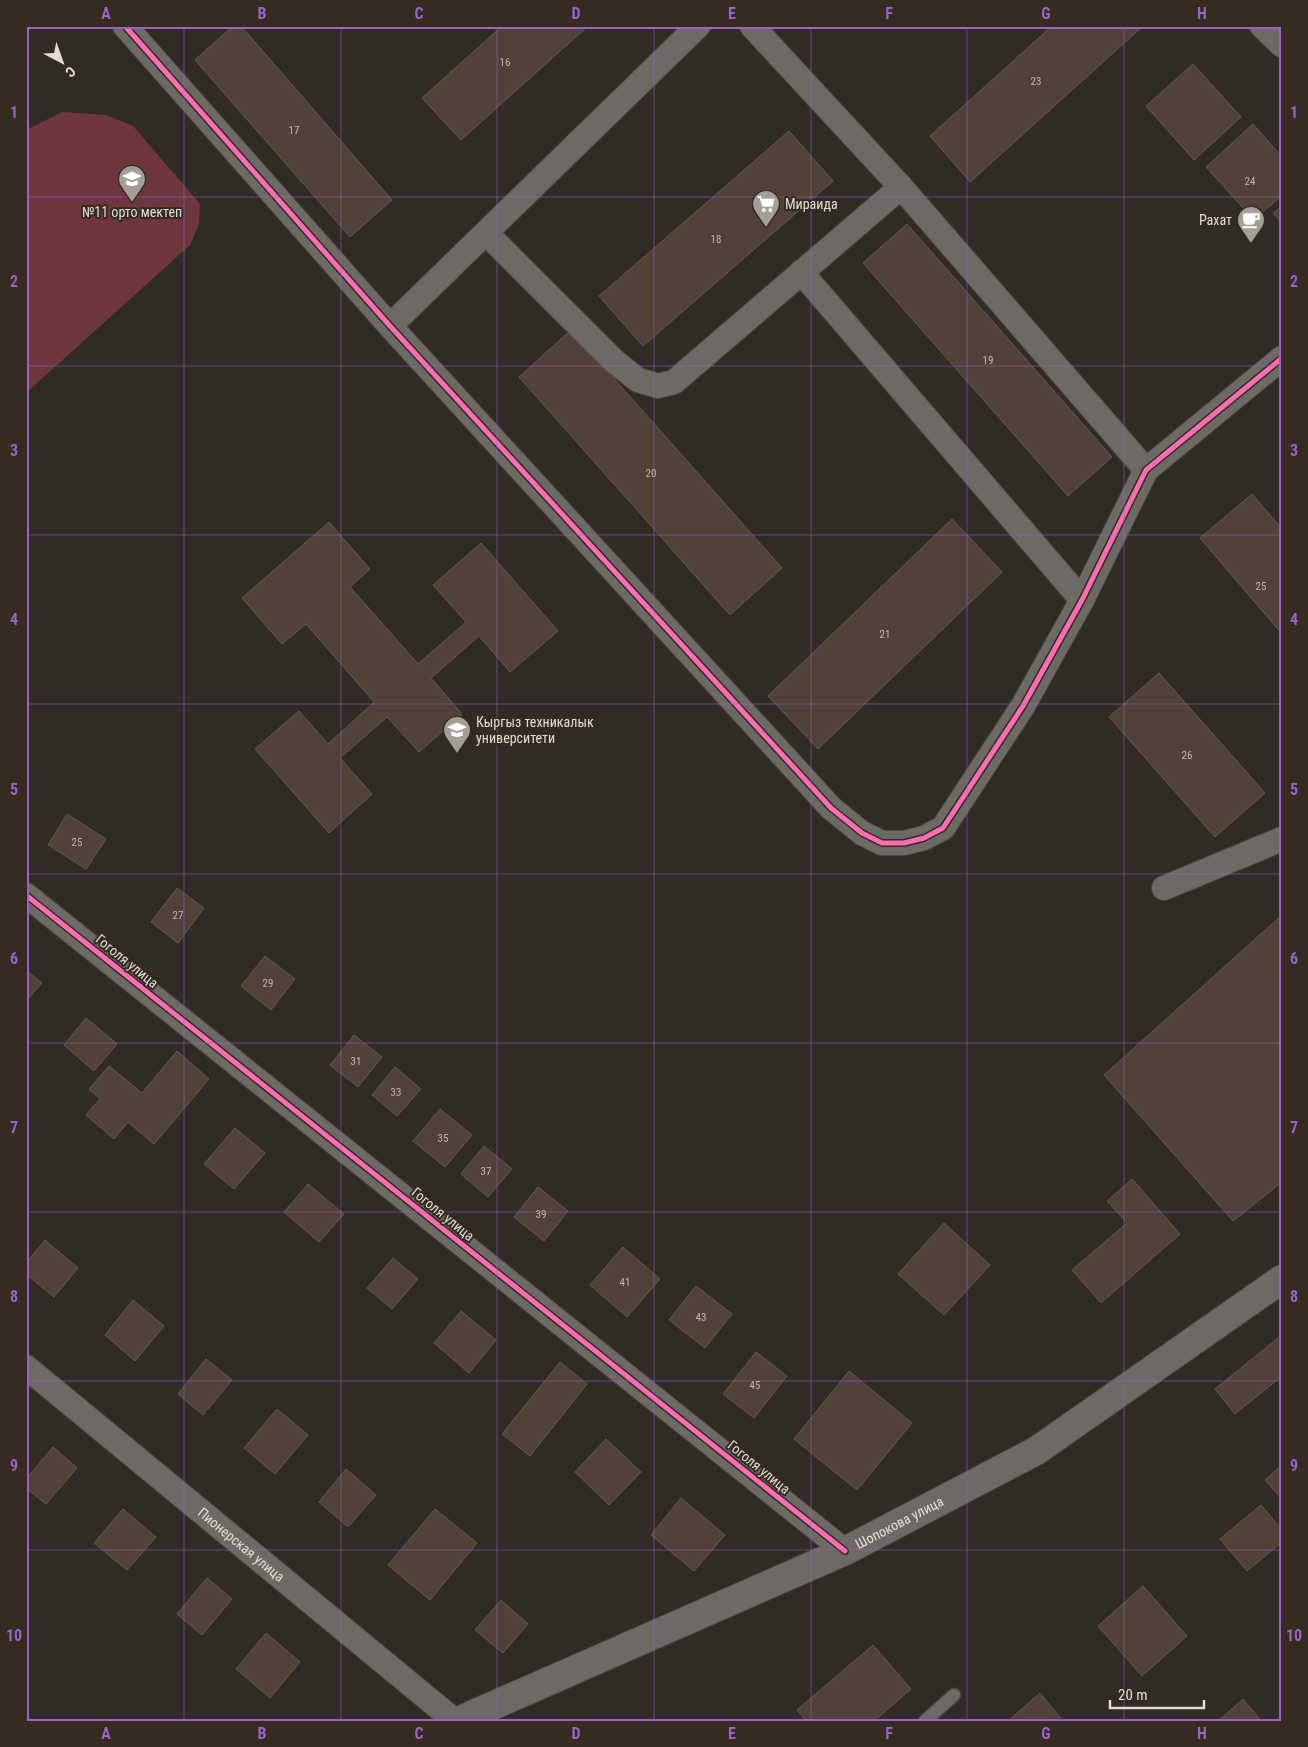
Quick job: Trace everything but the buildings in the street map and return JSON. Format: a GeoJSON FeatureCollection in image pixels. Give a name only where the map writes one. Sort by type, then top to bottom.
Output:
{"type":"FeatureCollection","features":[{"type":"Feature","properties":{"kind":"street"},"geometry":{"type":"LineString","coordinates":[[125,26],[390,326],[831,808],[862,833],[882,843],[904,843],[924,838],[943,828],[1024,706],[1082,600],[1146,470],[1282,358]]}},
{"type":"Feature","properties":{"kind":"street"},"geometry":{"type":"LineString","coordinates":[[390,326],[698,26]]}},
{"type":"Feature","properties":{"kind":"street"},"geometry":{"type":"LineString","coordinates":[[752,26],[901,187],[1146,470]]}},
{"type":"Feature","properties":{"kind":"street"},"geometry":{"type":"LineString","coordinates":[[1262,26],[1282,44]]}},
{"type":"Feature","properties":{"kind":"street"},"geometry":{"type":"LineString","coordinates":[[486,232],[614,361],[638,380],[658,386],[674,382],[901,187]]}},
{"type":"Feature","properties":{"kind":"street"},"geometry":{"type":"LineString","coordinates":[[801,272],[1082,600]]}},
{"type":"Feature","properties":{"kind":"street"},"geometry":{"type":"LineString","coordinates":[[1164,888],[1282,839]]}},
{"type":"Feature","properties":{"kind":"street","name":"Гоголя улица"},"geometry":{"type":"LineString","coordinates":[[26,895],[845,1551]]}},
{"type":"Feature","properties":{"kind":"street","name":"Шопокова улица"},"geometry":{"type":"LineString","coordinates":[[456,1721],[845,1551],[1036,1451],[1282,1279]]}},
{"type":"Feature","properties":{"kind":"street","name":"Пионерская улица"},"geometry":{"type":"LineString","coordinates":[[26,1367],[456,1721]]}},
{"type":"Feature","properties":{"kind":"lane"},"geometry":{"type":"LineString","coordinates":[[925,1721],[954,1695]]}},
{"type":"Feature","properties":{"kind":"shaded area"},"geometry":{"type":"Polygon","coordinates":[[[62,112],[106,115],[133,126],[200,204],[199,224],[190,245],[26,393],[26,130],[62,112]]]}},
{"type":"Feature","properties":{"kind":"cycle path"},"geometry":{"type":"LineString","coordinates":[[125,26],[390,326],[831,808],[862,833],[882,843],[904,843],[924,838],[943,828],[1023,706],[1082,600],[1146,470],[1282,358]]}},
{"type":"Feature","properties":{"kind":"cycle path"},"geometry":{"type":"LineString","coordinates":[[26,895],[845,1551]]}},
{"type":"Feature","properties":{"kind":"place","name":"№11 орто мектеп"},"geometry":{"type":"Point","coordinates":[132,203]}},
{"type":"Feature","properties":{"kind":"place","name":"Мираида"},"geometry":{"type":"Point","coordinates":[766,228]}},
{"type":"Feature","properties":{"kind":"place","name":"Рахат"},"geometry":{"type":"Point","coordinates":[1251,244]}},
{"type":"Feature","properties":{"kind":"place","name":"Кыргыз техникалык университети"},"geometry":{"type":"Point","coordinates":[457,754]}}]}
